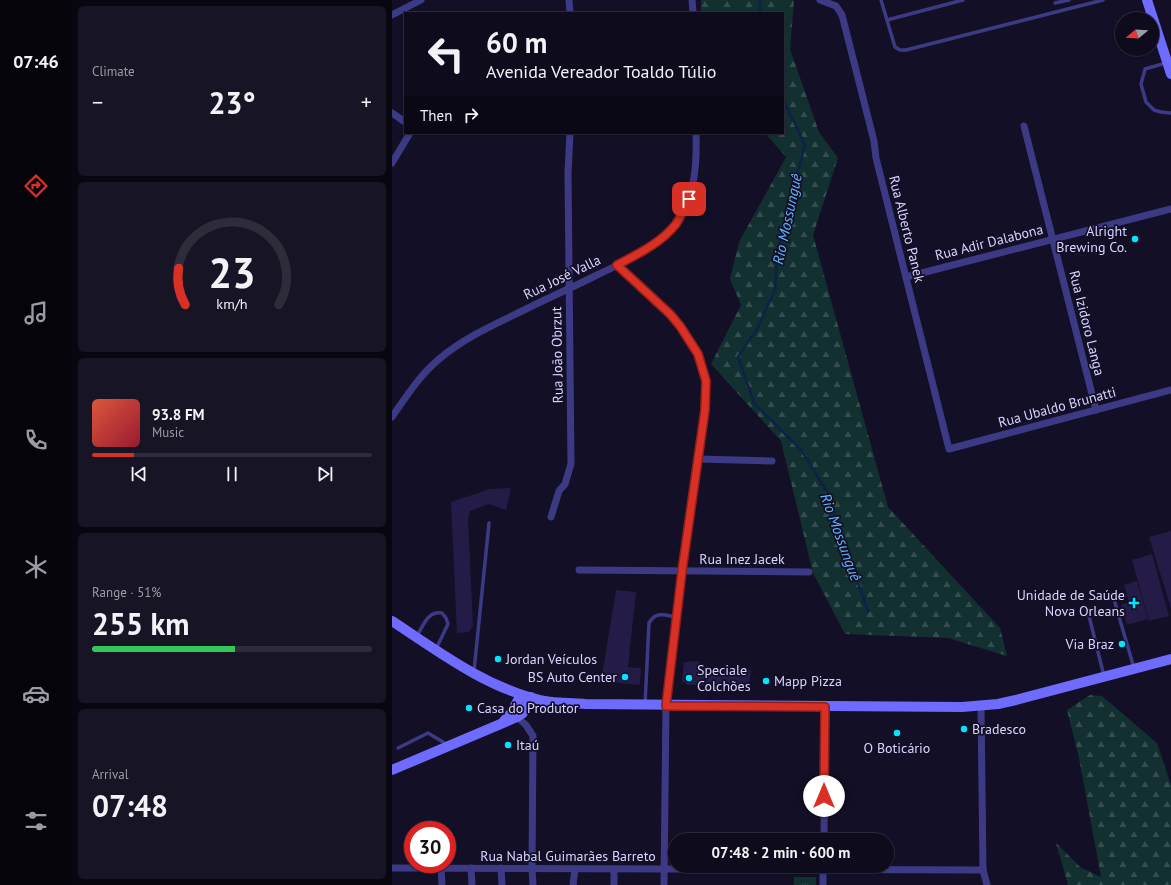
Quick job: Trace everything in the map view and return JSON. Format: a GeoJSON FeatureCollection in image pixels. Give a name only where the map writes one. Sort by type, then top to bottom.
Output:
{"type":"FeatureCollection","features":[{"type":"Feature","properties":{"kind":"main road"},"geometry":{"type":"LineString","coordinates":[[1147,0],[1171,74]]}},
{"type":"Feature","properties":{"kind":"main road"},"geometry":{"type":"LineString","coordinates":[[392,621],[474,673],[495,684],[526,696],[542,700],[569,703],[666,706],[942,708],[981,706],[1016,700],[1171,659]]}},
{"type":"Feature","properties":{"kind":"main road"},"geometry":{"type":"LineString","coordinates":[[392,770],[518,718],[523,713],[526,696]]}},
{"type":"Feature","properties":{"kind":"main road"},"geometry":{"type":"LineString","coordinates":[[500,725],[526,696]]}},
{"type":"Feature","properties":{"kind":"street"},"geometry":{"type":"LineString","coordinates":[[392,15],[420,0]]}},
{"type":"Feature","properties":{"kind":"street"},"geometry":{"type":"LineString","coordinates":[[569,0],[570,12]]}},
{"type":"Feature","properties":{"kind":"street"},"geometry":{"type":"LineString","coordinates":[[692,0],[693,12]]}},
{"type":"Feature","properties":{"kind":"street","name":"Rua Alberto Panek"},"geometry":{"type":"LineString","coordinates":[[820,0],[836,6],[842,15],[874,141],[876,158],[949,449]]}},
{"type":"Feature","properties":{"kind":"street"},"geometry":{"type":"LineString","coordinates":[[392,113],[404,121]]}},
{"type":"Feature","properties":{"kind":"street","name":"Rua Izidoro Langa"},"geometry":{"type":"LineString","coordinates":[[1024,126],[1096,410]]}},
{"type":"Feature","properties":{"kind":"street"},"geometry":{"type":"LineString","coordinates":[[392,163],[409,134]]}},
{"type":"Feature","properties":{"kind":"street","name":"Rua João Obrzut"},"geometry":{"type":"LineString","coordinates":[[551,517],[559,491],[565,484],[571,467],[568,167],[570,134]]}},
{"type":"Feature","properties":{"kind":"street","name":"Rua José Valla"},"geometry":{"type":"LineString","coordinates":[[392,417],[395,407],[426,372],[438,360],[452,350],[497,323],[617,265],[659,240],[675,225],[689,199],[696,164],[696,134]]}},
{"type":"Feature","properties":{"kind":"street","name":"Rua Adir Dalabona"},"geometry":{"type":"LineString","coordinates":[[906,277],[1171,209]]}},
{"type":"Feature","properties":{"kind":"street"},"geometry":{"type":"LineString","coordinates":[[617,265],[670,314],[690,340],[698,354],[706,381],[706,395],[676,617],[666,706],[664,885]]}},
{"type":"Feature","properties":{"kind":"street","name":"Rua Ubaldo Brunatti"},"geometry":{"type":"LineString","coordinates":[[949,449],[1171,390]]}},
{"type":"Feature","properties":{"kind":"street"},"geometry":{"type":"LineString","coordinates":[[698,459],[772,461]]}},
{"type":"Feature","properties":{"kind":"street","name":"Rua Inez Jacek"},"geometry":{"type":"LineString","coordinates":[[579,570],[809,572]]}},
{"type":"Feature","properties":{"kind":"street"},"geometry":{"type":"LineString","coordinates":[[981,706],[983,870],[987,885]]}},
{"type":"Feature","properties":{"kind":"street"},"geometry":{"type":"LineString","coordinates":[[824,833],[825,707]]}},
{"type":"Feature","properties":{"kind":"street"},"geometry":{"type":"LineString","coordinates":[[518,718],[526,725],[533,736],[533,885]]}},
{"type":"Feature","properties":{"kind":"street","name":"Rua Nabal Guimarães Barreto"},"geometry":{"type":"LineString","coordinates":[[392,868],[404,868]]}},
{"type":"Feature","properties":{"kind":"street","name":"Rua Nabal Guimarães Barreto"},"geometry":{"type":"LineString","coordinates":[[456,868],[668,869]]}},
{"type":"Feature","properties":{"kind":"street"},"geometry":{"type":"LineString","coordinates":[[470,868],[472,885]]}},
{"type":"Feature","properties":{"kind":"street"},"geometry":{"type":"LineString","coordinates":[[501,868],[502,885]]}},
{"type":"Feature","properties":{"kind":"street"},"geometry":{"type":"LineString","coordinates":[[573,885],[575,869]]}},
{"type":"Feature","properties":{"kind":"street"},"geometry":{"type":"LineString","coordinates":[[614,869],[614,885]]}},
{"type":"Feature","properties":{"kind":"street","name":"Rua Nabal Guimarães Barreto"},"geometry":{"type":"LineString","coordinates":[[894,869],[983,870]]}},
{"type":"Feature","properties":{"kind":"street"},"geometry":{"type":"LineString","coordinates":[[441,873],[442,885]]}},
{"type":"Feature","properties":{"kind":"street"},"geometry":{"type":"LineString","coordinates":[[823,873],[823,885]]}},
{"type":"Feature","properties":{"kind":"lane"},"geometry":{"type":"LineString","coordinates":[[881,0],[895,47],[900,50],[906,50],[1103,0]]}},
{"type":"Feature","properties":{"kind":"lane"},"geometry":{"type":"LineString","coordinates":[[887,20],[963,0]]}},
{"type":"Feature","properties":{"kind":"lane"},"geometry":{"type":"LineString","coordinates":[[1057,11],[1055,2],[1069,0]]}},
{"type":"Feature","properties":{"kind":"lane"},"geometry":{"type":"LineString","coordinates":[[1167,63],[1145,69],[1141,84],[1146,102],[1154,110],[1171,113]]}},
{"type":"Feature","properties":{"kind":"lane"},"geometry":{"type":"LineString","coordinates":[[474,673],[489,523]]}},
{"type":"Feature","properties":{"kind":"lane"},"geometry":{"type":"LineString","coordinates":[[1113,596],[1135,669]]}},
{"type":"Feature","properties":{"kind":"lane"},"geometry":{"type":"LineString","coordinates":[[1087,608],[1104,677]]}},
{"type":"Feature","properties":{"kind":"lane"},"geometry":{"type":"LineString","coordinates":[[417,637],[430,614],[436,612],[442,613],[448,624],[436,649]]}},
{"type":"Feature","properties":{"kind":"lane"},"geometry":{"type":"LineString","coordinates":[[645,705],[649,623],[652,617],[658,614],[676,617]]}},
{"type":"Feature","properties":{"kind":"lane"},"geometry":{"type":"LineString","coordinates":[[398,748],[428,733],[448,746]]}},
{"type":"Feature","properties":{"kind":"green space"},"geometry":{"type":"Polygon","coordinates":[[[701,0],[794,0],[790,49],[819,132],[838,158],[813,235],[888,507],[1000,628],[1007,656],[948,638],[845,634],[813,573],[781,441],[711,364],[741,305],[730,279],[739,242],[786,157],[766,134],[784,134],[784,12],[701,12],[701,0]]]}},
{"type":"Feature","properties":{"kind":"green space"},"geometry":{"type":"Polygon","coordinates":[[[1090,695],[1102,696],[1157,743],[1171,785],[1171,885],[1068,885],[1056,843],[1080,867],[1101,877],[1079,758],[1067,710],[1090,695]]]}},
{"type":"Feature","properties":{"kind":"green space"},"geometry":{"type":"Polygon","coordinates":[[[794,877],[816,877],[816,885],[794,885],[794,877]]]}},
{"type":"Feature","properties":{"kind":"building"},"geometry":{"type":"Polygon","coordinates":[[[511,488],[506,510],[489,504],[470,511],[468,519],[473,626],[469,632],[457,633],[451,502],[490,489],[511,488]]]}},
{"type":"Feature","properties":{"kind":"building"},"geometry":{"type":"Polygon","coordinates":[[[1171,531],[1171,609],[1149,537],[1171,531]]]}},
{"type":"Feature","properties":{"kind":"building"},"geometry":{"type":"Polygon","coordinates":[[[1152,554],[1169,616],[1149,621],[1132,560],[1152,554]]]}},
{"type":"Feature","properties":{"kind":"building","name":"Unidade de Saúde Nova Orleans"},"geometry":{"type":"Polygon","coordinates":[[[1137,581],[1148,619],[1127,625],[1121,605],[1129,602],[1124,585],[1137,581]]]}},
{"type":"Feature","properties":{"kind":"building"},"geometry":{"type":"Polygon","coordinates":[[[616,590],[636,592],[628,667],[641,668],[640,685],[608,682],[602,675],[616,590]]]}},
{"type":"Feature","properties":{"kind":"building"},"geometry":{"type":"Polygon","coordinates":[[[699,661],[698,669],[751,670],[749,686],[688,685],[682,681],[684,662],[699,661]]]}},
{"type":"Feature","properties":{"kind":"waterway","name":"Rio Mossunguê"},"geometry":{"type":"LineString","coordinates":[[760,0],[760,12]]}},
{"type":"Feature","properties":{"kind":"waterway","name":"Rio Mossunguê"},"geometry":{"type":"LineString","coordinates":[[784,101],[805,145],[777,251],[775,290],[757,329],[738,357],[754,403],[802,451],[830,497],[840,531],[868,611]]}},
{"type":"Feature","properties":{"kind":"place","name":"Alright Brewing Co."},"geometry":{"type":"Point","coordinates":[1135,239]}},
{"type":"Feature","properties":{"kind":"place","name":"Unidade de Saúde Nova Orleans"},"geometry":{"type":"Point","coordinates":[1134,603]}},
{"type":"Feature","properties":{"kind":"place","name":"Via Braz"},"geometry":{"type":"Point","coordinates":[1122,644]}},
{"type":"Feature","properties":{"kind":"place","name":"Jordan Veículos"},"geometry":{"type":"Point","coordinates":[498,659]}},
{"type":"Feature","properties":{"kind":"place","name":"BS Auto Center"},"geometry":{"type":"Point","coordinates":[625,677]}},
{"type":"Feature","properties":{"kind":"place","name":"Speciale Colchões"},"geometry":{"type":"Point","coordinates":[689,678]}},
{"type":"Feature","properties":{"kind":"place","name":"Mapp Pizza"},"geometry":{"type":"Point","coordinates":[766,681]}},
{"type":"Feature","properties":{"kind":"place","name":"Casa do Produtor"},"geometry":{"type":"Point","coordinates":[469,708]}},
{"type":"Feature","properties":{"kind":"place","name":"Bradesco"},"geometry":{"type":"Point","coordinates":[964,729]}},
{"type":"Feature","properties":{"kind":"place","name":"O Boticário"},"geometry":{"type":"Point","coordinates":[897,733]}},
{"type":"Feature","properties":{"kind":"place","name":"Itaú"},"geometry":{"type":"Point","coordinates":[508,745]}},
{"type":"Feature","properties":{"kind":"route"},"geometry":{"type":"LineString","coordinates":[[689,199],[675,225],[664,236],[646,249],[617,265],[670,314],[680,326],[698,354],[706,381],[705,410],[682,571],[666,706],[825,707],[824,796]]}}]}
